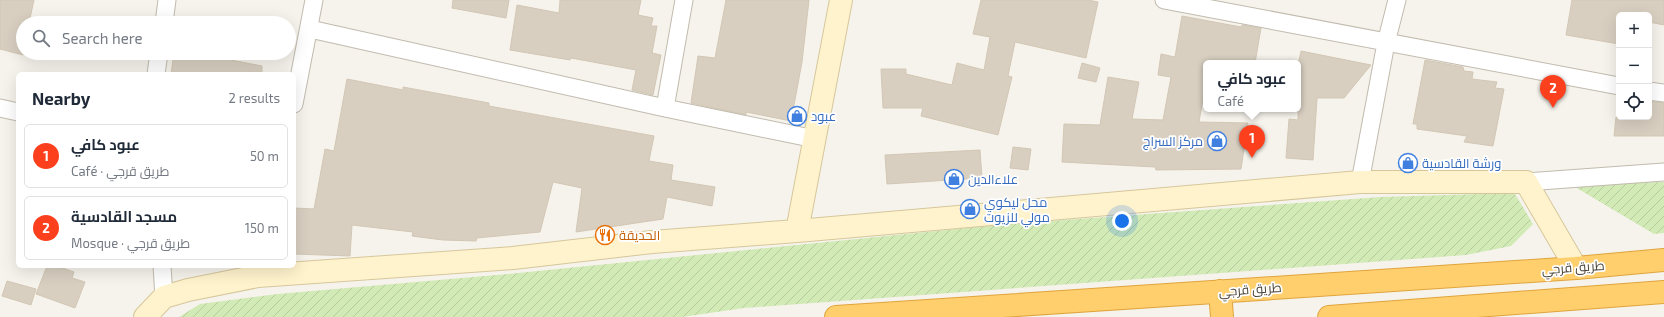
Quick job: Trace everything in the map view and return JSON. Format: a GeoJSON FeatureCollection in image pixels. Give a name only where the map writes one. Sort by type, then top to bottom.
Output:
{"type":"FeatureCollection","features":[{"type":"Feature","properties":{"kind":"highway","name":"طريق قرجي"},"geometry":{"type":"LineString","coordinates":[[836,317],[1576,268],[1664,260]]}},
{"type":"Feature","properties":{"kind":"highway"},"geometry":{"type":"LineString","coordinates":[[1220,291],[1222,317]]}},
{"type":"Feature","properties":{"kind":"highway"},"geometry":{"type":"LineString","coordinates":[[1329,317],[1664,292]]}},
{"type":"Feature","properties":{"kind":"main road"},"geometry":{"type":"LineString","coordinates":[[797,231],[841,0]]}},
{"type":"Feature","properties":{"kind":"main road"},"geometry":{"type":"LineString","coordinates":[[145,317],[164,297],[259,271],[513,258],[652,242],[797,231],[1360,182],[1526,182],[1576,268]]}},
{"type":"Feature","properties":{"kind":"street"},"geometry":{"type":"LineString","coordinates":[[165,16],[167,0]]}},
{"type":"Feature","properties":{"kind":"street"},"geometry":{"type":"LineString","coordinates":[[296,95],[310,29],[314,0]]}},
{"type":"Feature","properties":{"kind":"street"},"geometry":{"type":"LineString","coordinates":[[665,108],[684,0]]}},
{"type":"Feature","properties":{"kind":"street"},"geometry":{"type":"LineString","coordinates":[[1164,0],[1616,85]]}},
{"type":"Feature","properties":{"kind":"street"},"geometry":{"type":"LineString","coordinates":[[1360,182],[1386,43],[1397,0]]}},
{"type":"Feature","properties":{"kind":"street"},"geometry":{"type":"LineString","coordinates":[[310,29],[665,108],[815,138]]}},
{"type":"Feature","properties":{"kind":"street"},"geometry":{"type":"LineString","coordinates":[[156,72],[158,60]]}},
{"type":"Feature","properties":{"kind":"street"},"geometry":{"type":"LineString","coordinates":[[1652,91],[1664,93]]}},
{"type":"Feature","properties":{"kind":"street"},"geometry":{"type":"LineString","coordinates":[[0,108],[16,112]]}},
{"type":"Feature","properties":{"kind":"street"},"geometry":{"type":"LineString","coordinates":[[1526,182],[1664,172]]}},
{"type":"Feature","properties":{"kind":"street"},"geometry":{"type":"LineString","coordinates":[[162,268],[164,297]]}},
{"type":"Feature","properties":{"kind":"green space"},"geometry":{"type":"Polygon","coordinates":[[[1664,182],[1664,233],[1654,234],[1570,184],[1664,182]]]}},
{"type":"Feature","properties":{"kind":"green space"},"geometry":{"type":"Polygon","coordinates":[[[1515,194],[1533,224],[1511,246],[1466,255],[744,308],[682,317],[179,317],[200,304],[278,294],[508,274],[996,225],[1381,197],[1515,194]]]}},
{"type":"Feature","properties":{"kind":"building"},"geometry":{"type":"Polygon","coordinates":[[[0,0],[34,0],[31,16],[16,16],[16,53],[0,49],[0,0]]]}},
{"type":"Feature","properties":{"kind":"building"},"geometry":{"type":"Polygon","coordinates":[[[453,0],[509,0],[506,18],[452,8],[453,0]]]}},
{"type":"Feature","properties":{"kind":"building"},"geometry":{"type":"Polygon","coordinates":[[[560,0],[641,0],[638,15],[653,18],[651,26],[657,26],[652,53],[661,55],[653,95],[632,90],[636,70],[571,58],[570,60],[510,50],[517,5],[559,13],[560,0]]]}},
{"type":"Feature","properties":{"kind":"building"},"geometry":{"type":"Polygon","coordinates":[[[726,0],[809,0],[802,62],[791,121],[746,112],[746,115],[691,103],[698,56],[715,58],[726,0]]]}},
{"type":"Feature","properties":{"kind":"building"},"geometry":{"type":"Polygon","coordinates":[[[981,0],[1088,0],[1098,2],[1086,58],[1015,42],[1008,76],[1012,77],[998,135],[921,116],[923,108],[883,108],[881,69],[906,69],[906,74],[952,85],[957,63],[984,70],[990,37],[973,34],[981,0]]]}},
{"type":"Feature","properties":{"kind":"building"},"geometry":{"type":"Polygon","coordinates":[[[1572,0],[1664,0],[1664,25],[1652,23],[1652,12],[1616,12],[1616,43],[1566,35],[1572,0]]]}},
{"type":"Feature","properties":{"kind":"building"},"geometry":{"type":"Polygon","coordinates":[[[1182,16],[1241,27],[1242,25],[1261,28],[1256,60],[1203,60],[1203,99],[1199,122],[1248,123],[1241,169],[1156,170],[1155,167],[1062,162],[1064,124],[1100,125],[1108,77],[1139,82],[1132,119],[1163,120],[1171,77],[1158,75],[1161,54],[1175,57],[1182,16]]]}},
{"type":"Feature","properties":{"kind":"building"},"geometry":{"type":"Polygon","coordinates":[[[1301,51],[1371,65],[1344,98],[1317,98],[1313,160],[1286,158],[1289,119],[1298,120],[1298,112],[1301,112],[1301,60],[1299,60],[1301,51]]]}},
{"type":"Feature","properties":{"kind":"building"},"geometry":{"type":"Polygon","coordinates":[[[173,60],[231,60],[262,66],[262,72],[171,72],[173,60]]]}},
{"type":"Feature","properties":{"kind":"building"},"geometry":{"type":"Polygon","coordinates":[[[1425,60],[1463,67],[1464,71],[1473,72],[1472,79],[1497,82],[1495,88],[1504,89],[1493,146],[1464,142],[1467,136],[1417,129],[1417,124],[1413,124],[1425,60]]]}},
{"type":"Feature","properties":{"kind":"building"},"geometry":{"type":"Polygon","coordinates":[[[1082,63],[1100,68],[1096,82],[1078,78],[1082,63]]]}},
{"type":"Feature","properties":{"kind":"building"},"geometry":{"type":"Polygon","coordinates":[[[347,79],[403,90],[403,87],[489,103],[489,106],[654,136],[649,161],[673,165],[671,180],[715,187],[712,206],[667,197],[663,219],[576,232],[582,188],[553,182],[540,232],[477,238],[476,241],[443,240],[412,236],[413,232],[352,225],[350,256],[296,254],[296,208],[314,209],[325,149],[334,151],[347,79]]]}},
{"type":"Feature","properties":{"kind":"building"},"geometry":{"type":"Polygon","coordinates":[[[1652,101],[1664,103],[1664,136],[1614,136],[1616,117],[1616,120],[1652,120],[1652,101]]]}},
{"type":"Feature","properties":{"kind":"building"},"geometry":{"type":"Polygon","coordinates":[[[1013,147],[1031,149],[1028,170],[1010,168],[1013,147]]]}},
{"type":"Feature","properties":{"kind":"building"},"geometry":{"type":"Polygon","coordinates":[[[980,150],[982,178],[887,184],[885,155],[980,150]]]}},
{"type":"Feature","properties":{"kind":"building"},"geometry":{"type":"Polygon","coordinates":[[[46,268],[63,268],[74,272],[72,278],[85,282],[75,308],[36,294],[46,268]]]}},
{"type":"Feature","properties":{"kind":"building"},"geometry":{"type":"Polygon","coordinates":[[[7,281],[36,289],[31,305],[2,296],[7,281]]]}},
{"type":"Feature","properties":{"kind":"place","name":"مسجد القادسية"},"geometry":{"type":"Point","coordinates":[1553,108]}},
{"type":"Feature","properties":{"kind":"place","name":"عبود"},"geometry":{"type":"Point","coordinates":[797,116]}},
{"type":"Feature","properties":{"kind":"place","name":"مركز السراج"},"geometry":{"type":"Point","coordinates":[1217,141]}},
{"type":"Feature","properties":{"kind":"place","name":"عبود كافي"},"geometry":{"type":"Point","coordinates":[1252,158]}},
{"type":"Feature","properties":{"kind":"place","name":"ورشة القادسية"},"geometry":{"type":"Point","coordinates":[1408,163]}},
{"type":"Feature","properties":{"kind":"place","name":"علاءالدين"},"geometry":{"type":"Point","coordinates":[954,179]}},
{"type":"Feature","properties":{"kind":"place","name":"محل ليكوي مولي للزيوت"},"geometry":{"type":"Point","coordinates":[970,209]}},
{"type":"Feature","properties":{"kind":"place","name":"الحديقة"},"geometry":{"type":"Point","coordinates":[605,235]}}]}
